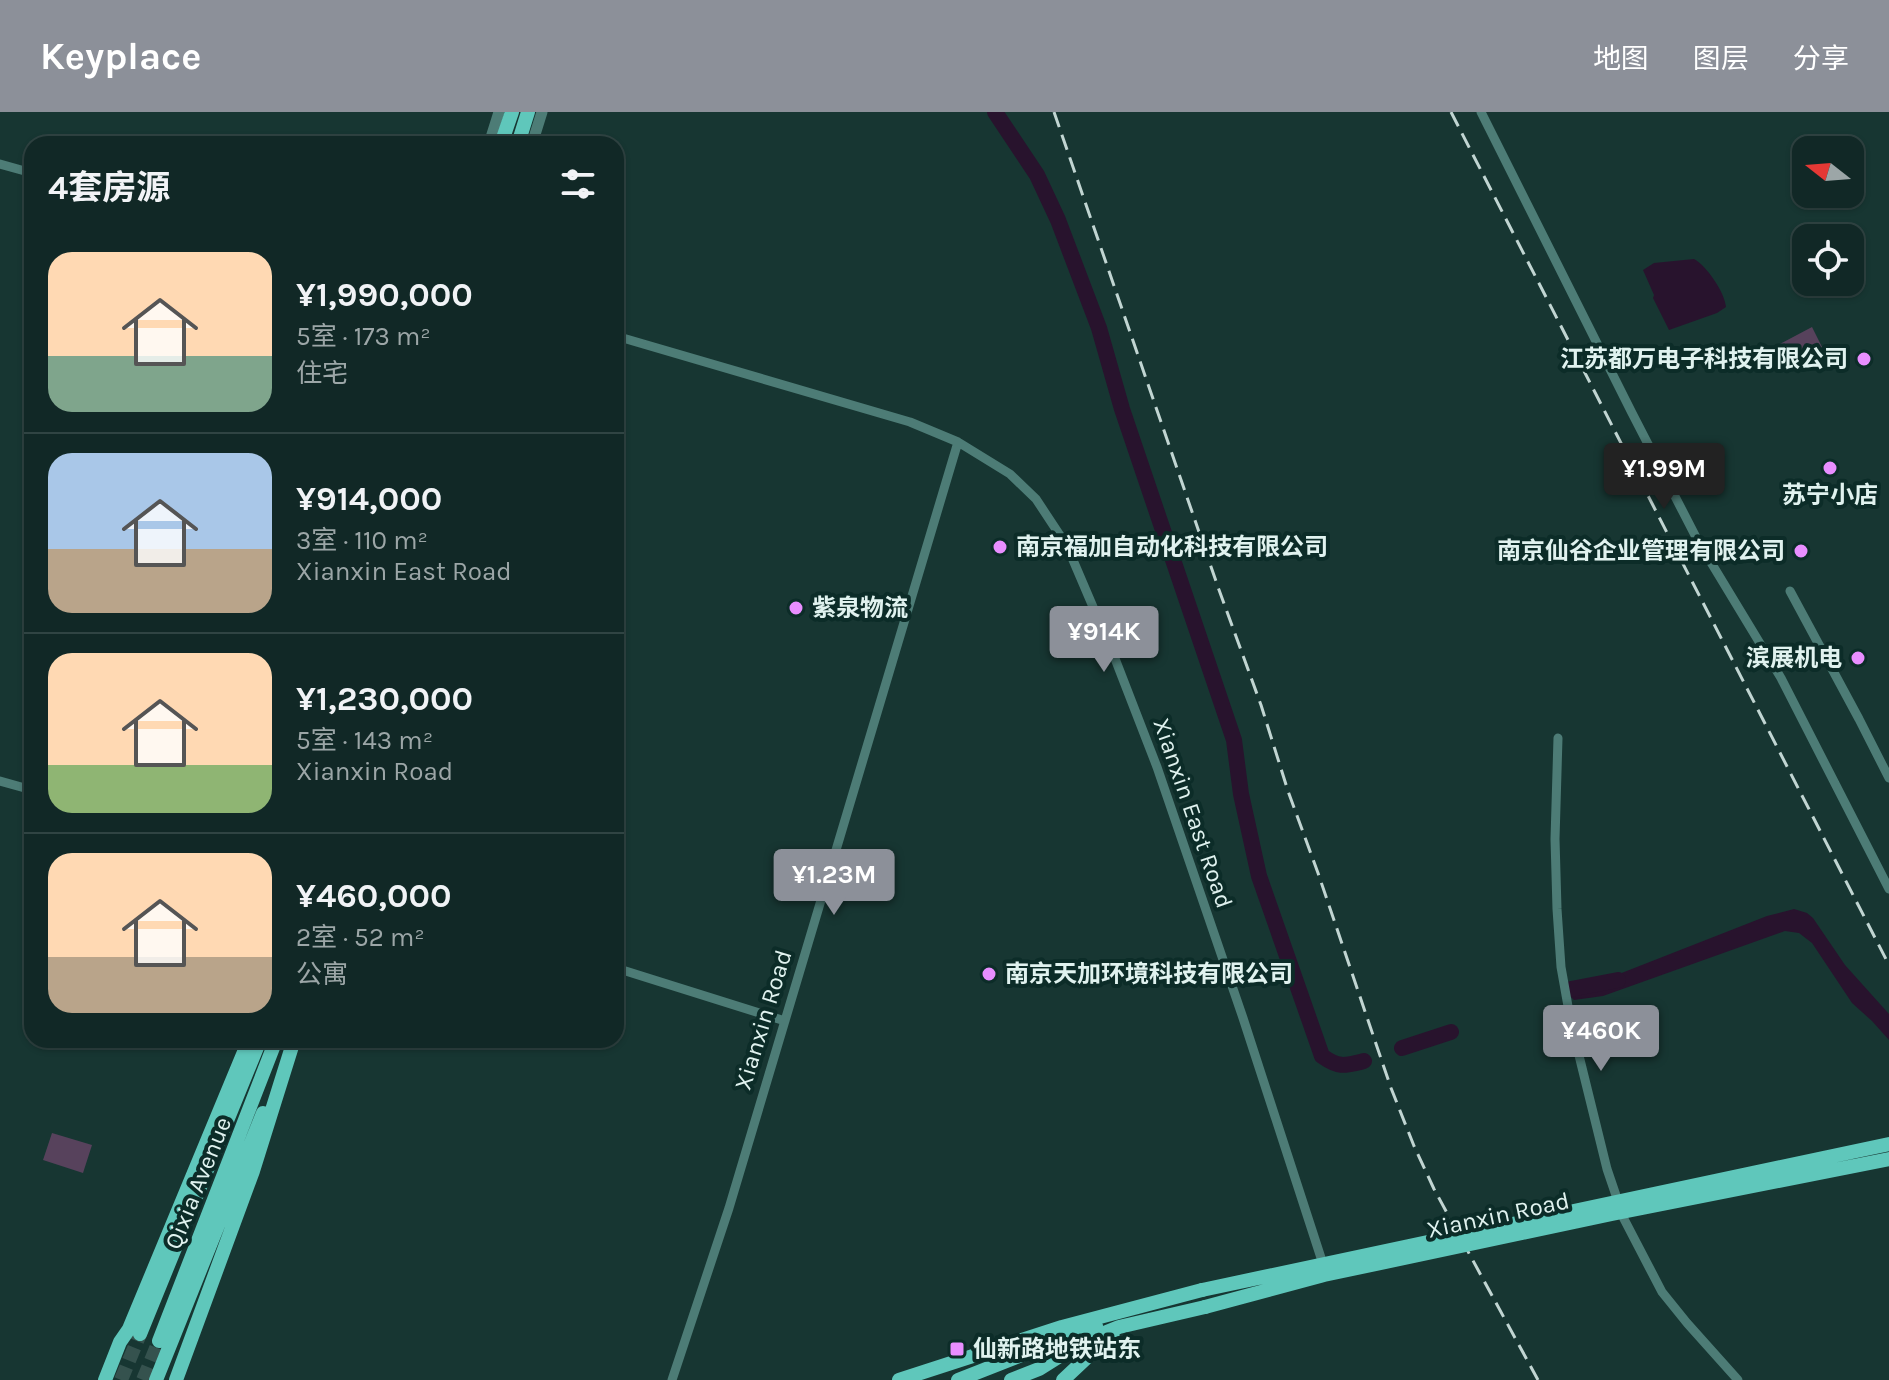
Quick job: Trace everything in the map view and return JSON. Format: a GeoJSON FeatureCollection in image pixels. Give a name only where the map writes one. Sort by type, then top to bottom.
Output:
{"type":"FeatureCollection","features":[{"type":"Feature","properties":{"kind":"main road"},"geometry":{"type":"LineString","coordinates":[[504,136],[512,112]]}},
{"type":"Feature","properties":{"kind":"main road"},"geometry":{"type":"LineString","coordinates":[[520,136],[528,112]]}},
{"type":"Feature","properties":{"kind":"main road"},"geometry":{"type":"LineString","coordinates":[[103,1380],[129,1329],[246,1048]]}},
{"type":"Feature","properties":{"kind":"main road","name":"Qixia Avenue"},"geometry":{"type":"LineString","coordinates":[[140,1334],[257,1048]]}},
{"type":"Feature","properties":{"kind":"main road","name":"Qixia Avenue"},"geometry":{"type":"LineString","coordinates":[[159,1341],[273,1048]]}},
{"type":"Feature","properties":{"kind":"main road"},"geometry":{"type":"LineString","coordinates":[[156,1380],[292,1048]]}},
{"type":"Feature","properties":{"kind":"main road"},"geometry":{"type":"LineString","coordinates":[[162,1380],[292,1048]]}},
{"type":"Feature","properties":{"kind":"main road"},"geometry":{"type":"LineString","coordinates":[[176,1380],[253,1171],[292,1048]]}},
{"type":"Feature","properties":{"kind":"main road","name":"Xianxin Road"},"geometry":{"type":"LineString","coordinates":[[899,1380],[1062,1327],[1164,1299],[1889,1144]]}},
{"type":"Feature","properties":{"kind":"main road","name":"Xianxin Road"},"geometry":{"type":"LineString","coordinates":[[1011,1380],[1039,1369],[1082,1342],[1119,1327],[1340,1272],[1889,1159]]}},
{"type":"Feature","properties":{"kind":"main road","name":"Xianxin Road"},"geometry":{"type":"LineString","coordinates":[[958,1380],[1164,1299]]}},
{"type":"Feature","properties":{"kind":"main road"},"geometry":{"type":"LineString","coordinates":[[1063,1380],[1119,1327]]}},
{"type":"Feature","properties":{"kind":"street"},"geometry":{"type":"LineString","coordinates":[[492,136],[499,112]]}},
{"type":"Feature","properties":{"kind":"street"},"geometry":{"type":"LineString","coordinates":[[534,136],[542,112]]}},
{"type":"Feature","properties":{"kind":"street"},"geometry":{"type":"LineString","coordinates":[[1481,112],[1698,541],[1781,678],[1889,889]]}},
{"type":"Feature","properties":{"kind":"street"},"geometry":{"type":"LineString","coordinates":[[0,164],[24,171]]}},
{"type":"Feature","properties":{"kind":"street","name":"Xianxin East Road"},"geometry":{"type":"LineString","coordinates":[[624,338],[910,422],[958,442],[1010,474],[1036,499],[1067,546],[1157,767],[1323,1264]]}},
{"type":"Feature","properties":{"kind":"street","name":"Xianxin Road"},"geometry":{"type":"LineString","coordinates":[[672,1380],[729,1208],[958,442]]}},
{"type":"Feature","properties":{"kind":"street"},"geometry":{"type":"LineString","coordinates":[[1790,591],[1889,778]]}},
{"type":"Feature","properties":{"kind":"street"},"geometry":{"type":"LineString","coordinates":[[1558,738],[1555,839],[1561,967],[1571,1023],[1607,1169],[1624,1219],[1662,1292],[1738,1380]]}},
{"type":"Feature","properties":{"kind":"street"},"geometry":{"type":"LineString","coordinates":[[0,781],[24,788]]}},
{"type":"Feature","properties":{"kind":"street"},"geometry":{"type":"LineString","coordinates":[[624,971],[785,1021]]}},
{"type":"Feature","properties":{"kind":"shaded area"},"geometry":{"type":"Polygon","coordinates":[[[1694,259],[1714,280],[1726,307],[1669,330],[1643,270],[1654,263],[1694,259]]]}},
{"type":"Feature","properties":{"kind":"shaded area"},"geometry":{"type":"Polygon","coordinates":[[[1812,327],[1822,347],[1788,365],[1778,345],[1812,327]]]}},
{"type":"Feature","properties":{"kind":"shaded area"},"geometry":{"type":"Polygon","coordinates":[[[1794,909],[1813,918],[1845,965],[1889,1014],[1889,1040],[1852,1003],[1812,943],[1799,933],[1785,931],[1603,996],[1574,1000],[1568,994],[1767,916],[1794,909]]]}},
{"type":"Feature","properties":{"kind":"shaded area"},"geometry":{"type":"Polygon","coordinates":[[[52,1133],[92,1145],[83,1173],[43,1160],[52,1133]]]}},
{"type":"Feature","properties":{"kind":"waterway"},"geometry":{"type":"LineString","coordinates":[[995,112],[1037,175],[1058,220],[1099,328],[1122,409],[1234,740],[1241,794],[1259,876],[1322,1056],[1342,1065],[1364,1061]]}},
{"type":"Feature","properties":{"kind":"waterway"},"geometry":{"type":"LineString","coordinates":[[1571,989],[1618,980]]}},
{"type":"Feature","properties":{"kind":"waterway"},"geometry":{"type":"LineString","coordinates":[[1402,1048],[1451,1032]]}},
{"type":"Feature","properties":{"kind":"tunnel"},"geometry":{"type":"LineString","coordinates":[[121,1380],[140,1334]]}},
{"type":"Feature","properties":{"kind":"tunnel"},"geometry":{"type":"LineString","coordinates":[[143,1380],[159,1341]]}},
{"type":"Feature","properties":{"kind":"railway"},"geometry":{"type":"LineString","coordinates":[[1054,112],[1391,1088],[1434,1189],[1538,1380]]}},
{"type":"Feature","properties":{"kind":"railway"},"geometry":{"type":"LineString","coordinates":[[1451,112],[1889,965]]}},
{"type":"Feature","properties":{"kind":"place","name":"江苏都万电子科技有限公司"},"geometry":{"type":"Point","coordinates":[1864,359]}},
{"type":"Feature","properties":{"kind":"place","name":"苏宁小店"},"geometry":{"type":"Point","coordinates":[1830,468]}},
{"type":"Feature","properties":{"kind":"place","name":"南京福加自动化科技有限公司"},"geometry":{"type":"Point","coordinates":[1000,547]}},
{"type":"Feature","properties":{"kind":"place","name":"南京仙谷企业管理有限公司"},"geometry":{"type":"Point","coordinates":[1801,551]}},
{"type":"Feature","properties":{"kind":"place","name":"紫泉物流"},"geometry":{"type":"Point","coordinates":[796,608]}},
{"type":"Feature","properties":{"kind":"place","name":"滨展机电"},"geometry":{"type":"Point","coordinates":[1858,658]}},
{"type":"Feature","properties":{"kind":"place","name":"南京天加环境科技有限公司"},"geometry":{"type":"Point","coordinates":[989,974]}},
{"type":"Feature","properties":{"kind":"place","name":"仙新路地铁站东"},"geometry":{"type":"Point","coordinates":[957,1349]}}]}
